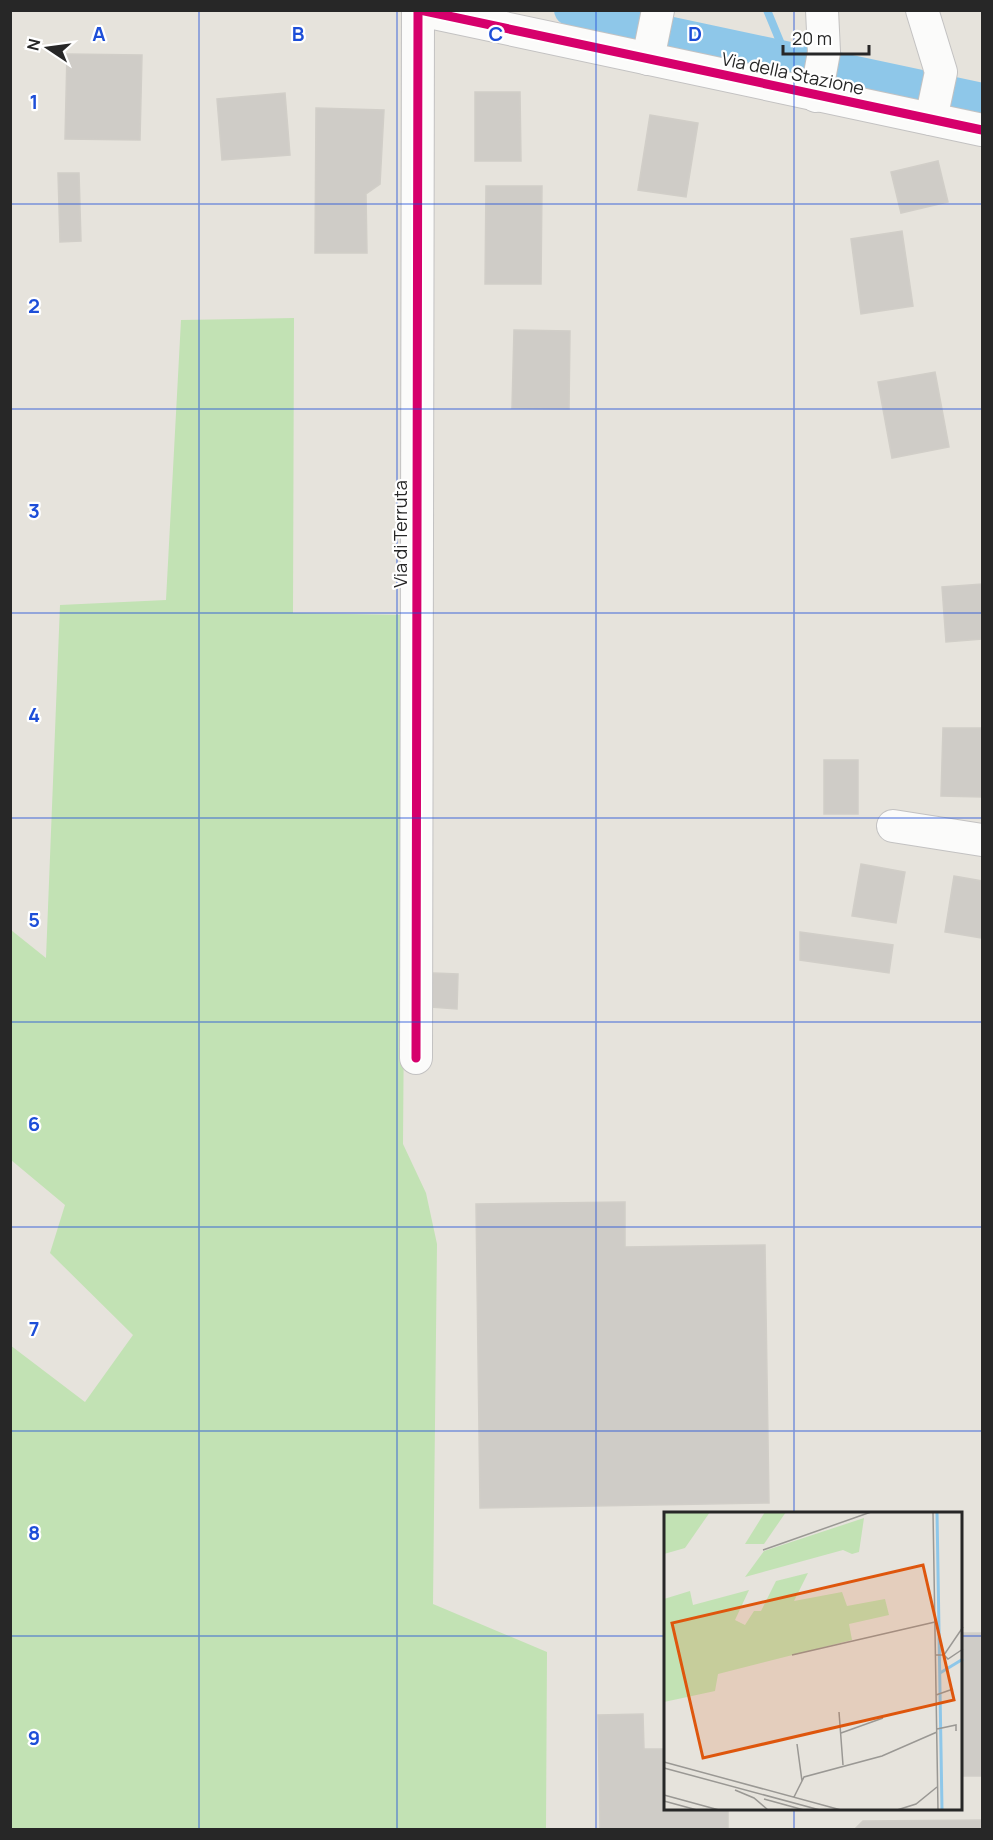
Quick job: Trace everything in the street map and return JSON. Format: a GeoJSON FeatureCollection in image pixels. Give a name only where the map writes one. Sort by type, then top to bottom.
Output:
{"type":"FeatureCollection","features":[{"type":"Feature","properties":{"kind":"street","name":"Via della Stazione"},"geometry":{"type":"LineString","coordinates":[[419,10],[653,32],[820,76],[936,97],[982,130]]}},
{"type":"Feature","properties":{"kind":"street","name":"Via di Terruta"},"geometry":{"type":"LineString","coordinates":[[416,1058],[419,10]]}},
{"type":"Feature","properties":{"kind":"street"},"geometry":{"type":"LineString","coordinates":[[820,76],[822,10]]}},
{"type":"Feature","properties":{"kind":"street"},"geometry":{"type":"LineString","coordinates":[[922,10],[936,97]]}},
{"type":"Feature","properties":{"kind":"street"},"geometry":{"type":"LineString","coordinates":[[893,826],[982,840]]}},
{"type":"Feature","properties":{"kind":"green space"},"geometry":{"type":"Polygon","coordinates":[[[294,318],[293,613],[407,615],[403,1144],[426,1193],[437,1244],[433,1604],[547,1652],[546,1829],[11,1829],[10,1345],[85,1402],[133,1335],[50,1253],[65,1205],[11,1160],[11,930],[46,958],[60,605],[166,600],[181,320],[294,318]]]}},
{"type":"Feature","properties":{"kind":"building"},"geometry":{"type":"Polygon","coordinates":[[[67,54],[142,55],[140,140],[65,139],[67,54]]]}},
{"type":"Feature","properties":{"kind":"building"},"geometry":{"type":"Polygon","coordinates":[[[475,92],[520,92],[521,161],[475,161],[475,92]]]}},
{"type":"Feature","properties":{"kind":"building"},"geometry":{"type":"Polygon","coordinates":[[[285,93],[290,155],[222,160],[217,99],[285,93]]]}},
{"type":"Feature","properties":{"kind":"building"},"geometry":{"type":"Polygon","coordinates":[[[316,108],[384,110],[380,184],[366,194],[367,253],[315,253],[316,108]]]}},
{"type":"Feature","properties":{"kind":"building"},"geometry":{"type":"Polygon","coordinates":[[[650,115],[698,123],[686,197],[638,190],[650,115]]]}},
{"type":"Feature","properties":{"kind":"building"},"geometry":{"type":"Polygon","coordinates":[[[938,161],[948,202],[901,213],[891,172],[938,161]]]}},
{"type":"Feature","properties":{"kind":"building"},"geometry":{"type":"Polygon","coordinates":[[[58,173],[79,173],[81,241],[60,242],[58,173]]]}},
{"type":"Feature","properties":{"kind":"building"},"geometry":{"type":"Polygon","coordinates":[[[486,186],[542,186],[541,284],[485,284],[486,186]]]}},
{"type":"Feature","properties":{"kind":"building"},"geometry":{"type":"Polygon","coordinates":[[[902,231],[913,306],[861,314],[851,239],[902,231]]]}},
{"type":"Feature","properties":{"kind":"building"},"geometry":{"type":"Polygon","coordinates":[[[514,330],[570,331],[569,409],[512,408],[514,330]]]}},
{"type":"Feature","properties":{"kind":"building"},"geometry":{"type":"Polygon","coordinates":[[[935,372],[949,447],[892,458],[878,382],[935,372]]]}},
{"type":"Feature","properties":{"kind":"building"},"geometry":{"type":"Polygon","coordinates":[[[982,584],[982,639],[946,642],[942,587],[982,584]]]}},
{"type":"Feature","properties":{"kind":"building"},"geometry":{"type":"Polygon","coordinates":[[[943,728],[982,728],[982,797],[941,796],[943,728]]]}},
{"type":"Feature","properties":{"kind":"building"},"geometry":{"type":"Polygon","coordinates":[[[824,760],[858,760],[858,814],[824,814],[824,760]]]}},
{"type":"Feature","properties":{"kind":"building"},"geometry":{"type":"Polygon","coordinates":[[[861,864],[905,872],[896,923],[852,916],[861,864]]]}},
{"type":"Feature","properties":{"kind":"building"},"geometry":{"type":"Polygon","coordinates":[[[954,876],[982,881],[982,938],[945,932],[954,876]]]}},
{"type":"Feature","properties":{"kind":"building"},"geometry":{"type":"Polygon","coordinates":[[[800,932],[893,945],[889,973],[800,960],[800,932]]]}},
{"type":"Feature","properties":{"kind":"building"},"geometry":{"type":"Polygon","coordinates":[[[433,973],[458,974],[457,1009],[431,1007],[433,973]]]}},
{"type":"Feature","properties":{"kind":"building"},"geometry":{"type":"Polygon","coordinates":[[[625,1202],[625,1247],[765,1245],[769,1503],[480,1508],[476,1204],[625,1202]]]}},
{"type":"Feature","properties":{"kind":"building"},"geometry":{"type":"Polygon","coordinates":[[[963,1633],[982,1633],[982,1776],[963,1776],[963,1633]]]}},
{"type":"Feature","properties":{"kind":"building"},"geometry":{"type":"Polygon","coordinates":[[[643,1714],[644,1749],[664,1749],[664,1810],[728,1810],[728,1830],[600,1830],[598,1715],[643,1714]]]}},
{"type":"Feature","properties":{"kind":"building"},"geometry":{"type":"Polygon","coordinates":[[[982,1820],[982,1830],[854,1830],[863,1821],[982,1820]]]}},
{"type":"Feature","properties":{"kind":"waterway"},"geometry":{"type":"LineString","coordinates":[[569,10],[982,98]]}},
{"type":"Feature","properties":{"kind":"waterway"},"geometry":{"type":"LineString","coordinates":[[767,10],[786,56]]}},
{"type":"Feature","properties":{"kind":"cycle path"},"geometry":{"type":"LineString","coordinates":[[416,1058],[418,10]]}},
{"type":"Feature","properties":{"kind":"cycle path"},"geometry":{"type":"LineString","coordinates":[[420,10],[982,130]]}}]}
